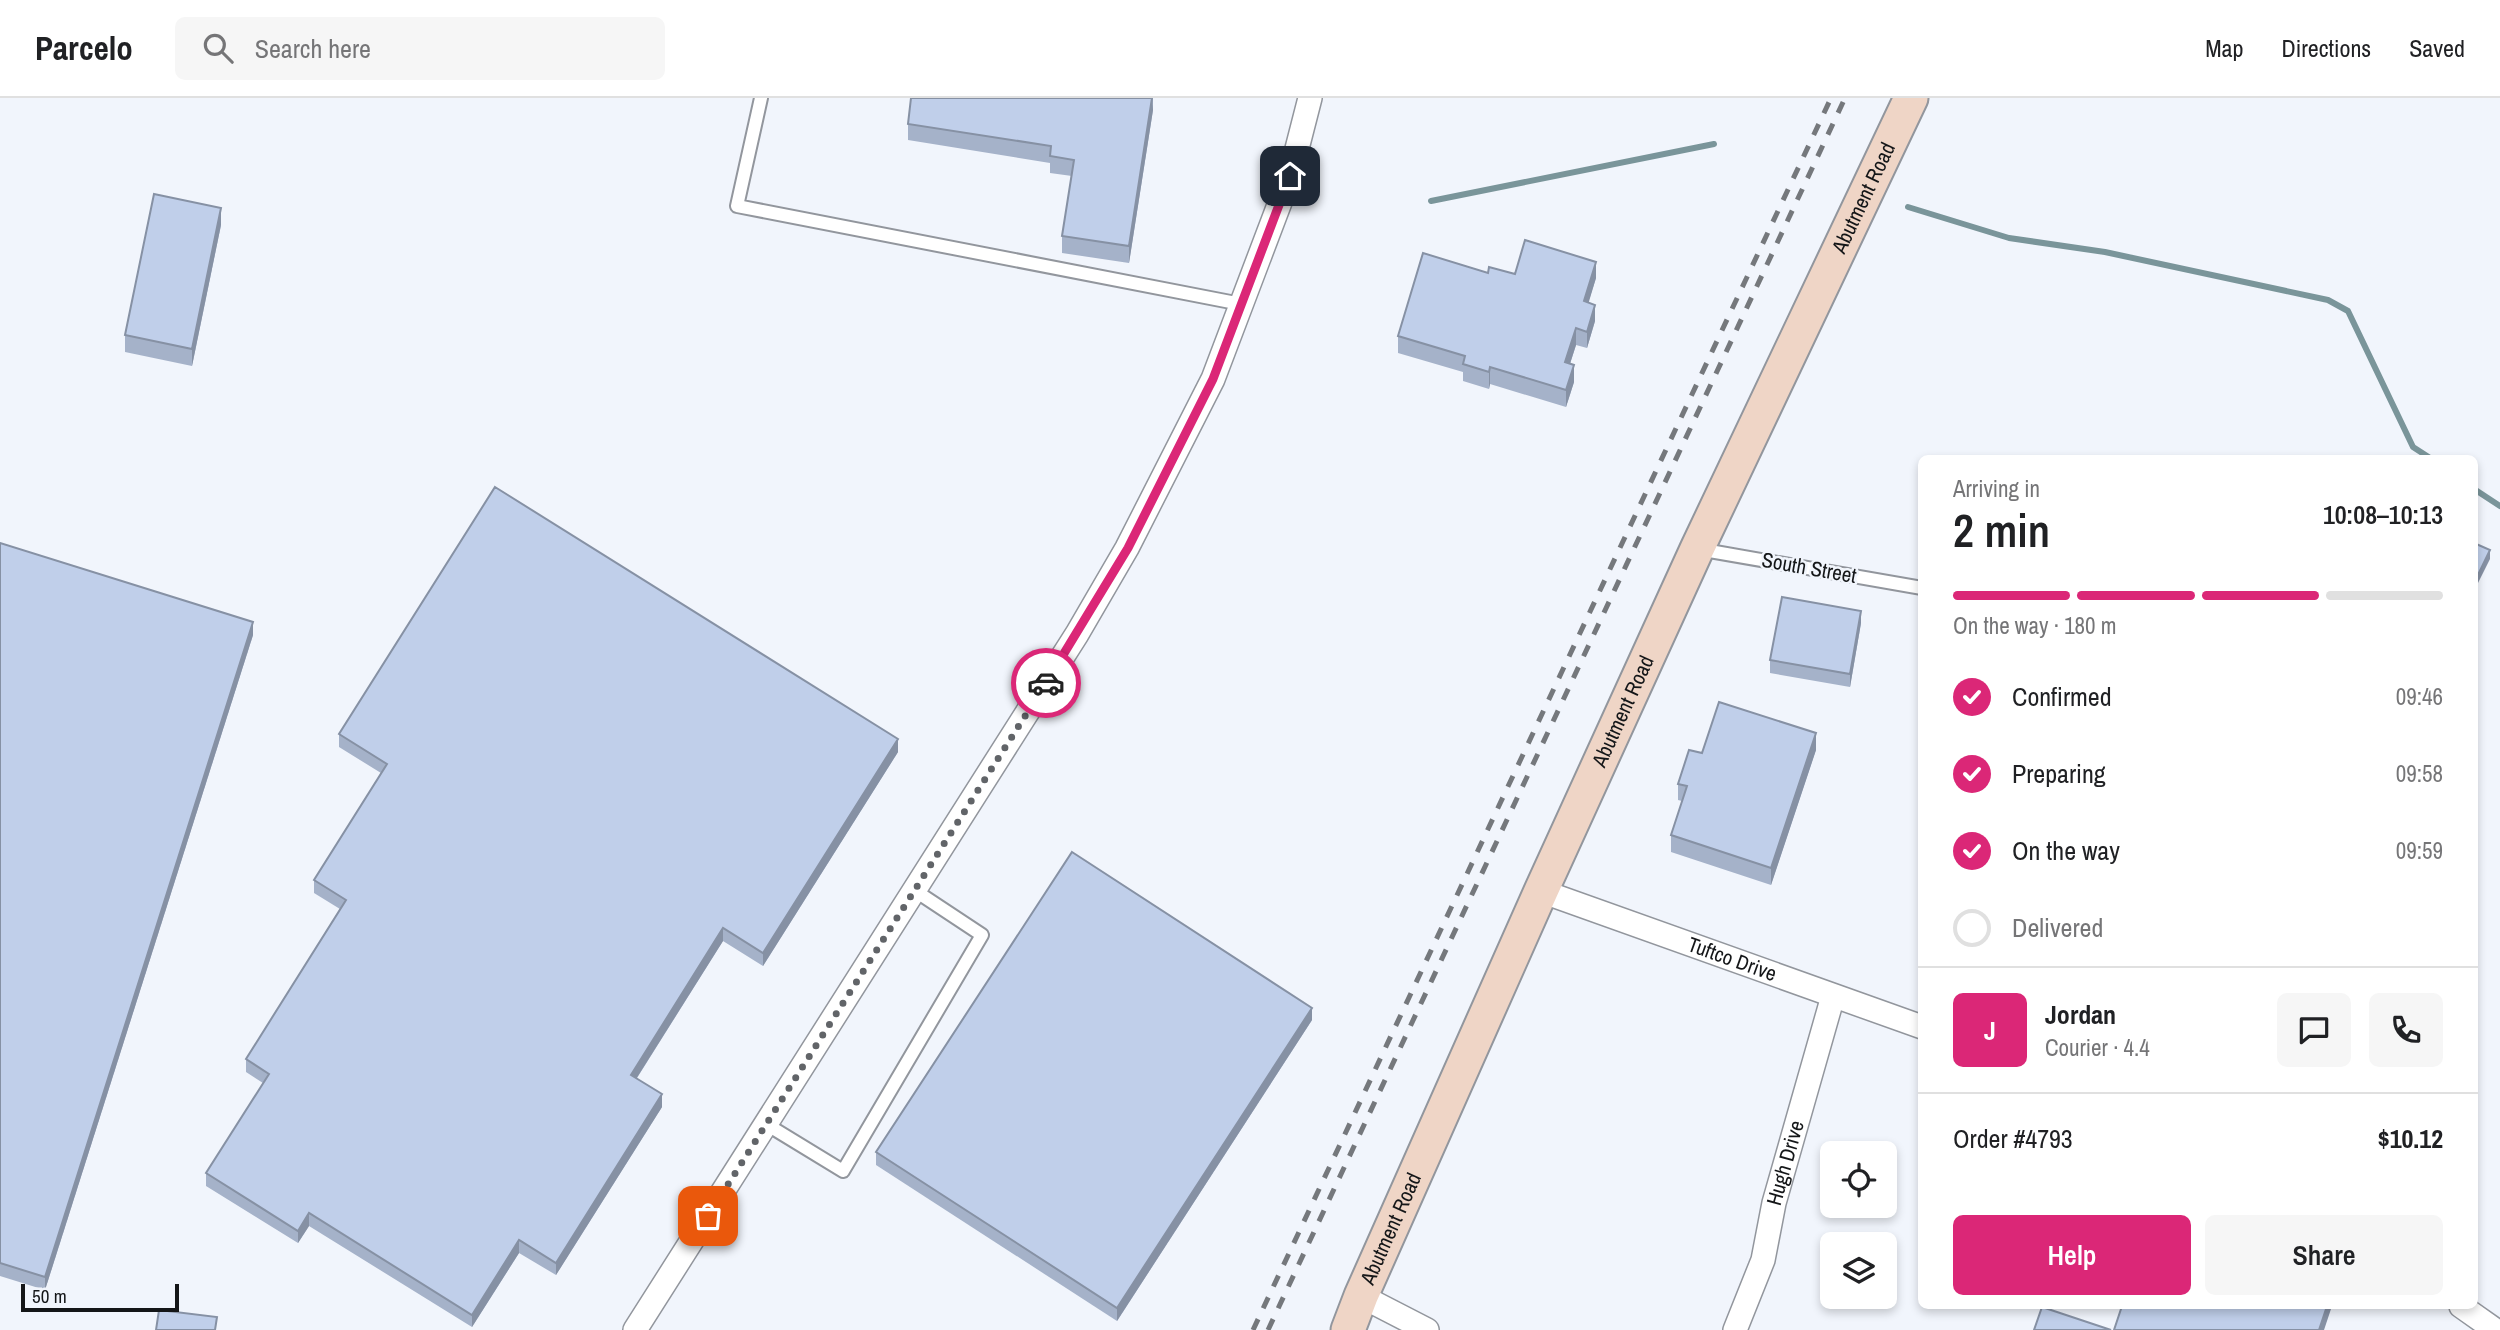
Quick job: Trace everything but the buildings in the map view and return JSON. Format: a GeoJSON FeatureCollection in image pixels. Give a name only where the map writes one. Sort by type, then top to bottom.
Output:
{"type":"FeatureCollection","features":[{"type":"Feature","properties":{"kind":"main road","name":"Abutment Road"},"geometry":{"type":"LineString","coordinates":[[1348,1330],[1541,891],[1697,549],[1911,98]]}},
{"type":"Feature","properties":{"kind":"street"},"geometry":{"type":"LineString","coordinates":[[635,1330],[1077,635],[1128,548],[1213,379],[1290,176],[1310,98]]}},
{"type":"Feature","properties":{"kind":"street","name":"Tuftco Drive"},"geometry":{"type":"LineString","coordinates":[[1541,891],[1918,1026]]}},
{"type":"Feature","properties":{"kind":"street","name":"Hugh Drive"},"geometry":{"type":"LineString","coordinates":[[1735,1330],[1763,1260],[1774,1203],[1833,996]]}},
{"type":"Feature","properties":{"kind":"street"},"geometry":{"type":"LineString","coordinates":[[1361,1296],[1427,1330]]}},
{"type":"Feature","properties":{"kind":"street"},"geometry":{"type":"LineString","coordinates":[[2465,1309],[2495,1330]]}},
{"type":"Feature","properties":{"kind":"lane"},"geometry":{"type":"LineString","coordinates":[[761,98],[737,206],[1241,304]]}},
{"type":"Feature","properties":{"kind":"lane","name":"South Street"},"geometry":{"type":"LineString","coordinates":[[1697,549],[1918,587]]}},
{"type":"Feature","properties":{"kind":"lane"},"geometry":{"type":"LineString","coordinates":[[766,1125],[843,1171],[982,935],[915,890]]}},
{"type":"Feature","properties":{"kind":"waterway"},"geometry":{"type":"LineString","coordinates":[[1431,201],[1714,144]]}},
{"type":"Feature","properties":{"kind":"waterway"},"geometry":{"type":"LineString","coordinates":[[1908,207],[2009,238],[2105,252],[2328,300],[2348,311],[2413,447],[2425,455]]}},
{"type":"Feature","properties":{"kind":"waterway"},"geometry":{"type":"LineString","coordinates":[[2478,492],[2500,506]]}},
{"type":"Feature","properties":{"kind":"railway"},"geometry":{"type":"LineString","coordinates":[[1253,1330],[1831,98]]}},
{"type":"Feature","properties":{"kind":"railway"},"geometry":{"type":"LineString","coordinates":[[1268,1330],[1845,98]]}},
{"type":"Feature","properties":{"kind":"way so far"},"geometry":{"type":"LineString","coordinates":[[708,1216],[1046,683]]}},
{"type":"Feature","properties":{"kind":"route"},"geometry":{"type":"LineString","coordinates":[[1046,683],[1128,548],[1213,379],[1290,176]]}}]}
